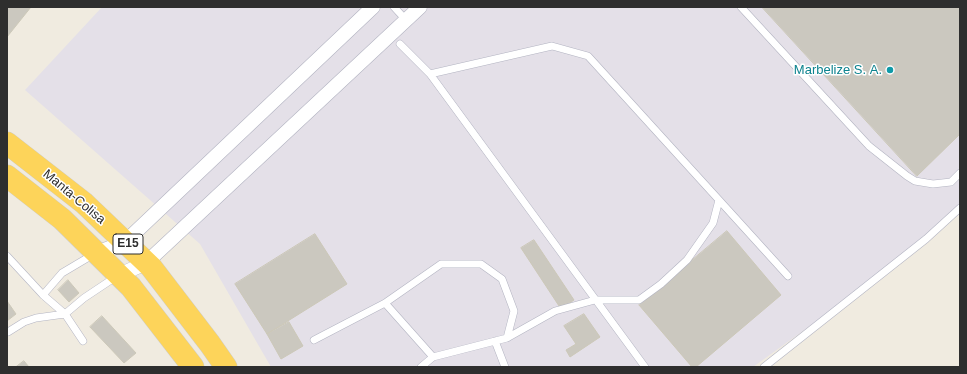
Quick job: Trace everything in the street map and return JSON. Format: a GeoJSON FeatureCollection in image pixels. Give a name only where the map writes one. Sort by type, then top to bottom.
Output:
{"type":"FeatureCollection","features":[{"type":"Feature","properties":{"kind":"highway","name":"Manta-Colisa"},"geometry":{"type":"LineString","coordinates":[[7,144],[84,202],[151,267],[226,367]]}},
{"type":"Feature","properties":{"kind":"highway","name":"Manta-Colisa"},"geometry":{"type":"LineString","coordinates":[[7,176],[62,219],[131,287],[193,367]]}},
{"type":"Feature","properties":{"kind":"street"},"geometry":{"type":"LineString","coordinates":[[96,253],[125,242],[373,7]]}},
{"type":"Feature","properties":{"kind":"street"},"geometry":{"type":"LineString","coordinates":[[118,275],[146,263],[420,7]]}},
{"type":"Feature","properties":{"kind":"lane"},"geometry":{"type":"LineString","coordinates":[[394,7],[406,20]]}},
{"type":"Feature","properties":{"kind":"lane"},"geometry":{"type":"LineString","coordinates":[[741,7],[869,146],[906,176],[915,181],[933,184],[951,182],[960,173]]}},
{"type":"Feature","properties":{"kind":"lane"},"geometry":{"type":"LineString","coordinates":[[400,44],[430,74],[645,367]]}},
{"type":"Feature","properties":{"kind":"lane"},"geometry":{"type":"LineString","coordinates":[[430,74],[552,46],[588,56],[788,276]]}},
{"type":"Feature","properties":{"kind":"lane"},"geometry":{"type":"LineString","coordinates":[[420,367],[432,357],[507,338],[555,311],[596,300],[639,300],[661,284],[687,260],[713,223],[719,200]]}},
{"type":"Feature","properties":{"kind":"lane"},"geometry":{"type":"LineString","coordinates":[[764,367],[926,239],[960,208]]}},
{"type":"Feature","properties":{"kind":"lane"},"geometry":{"type":"LineString","coordinates":[[43,295],[62,273],[96,253]]}},
{"type":"Feature","properties":{"kind":"lane"},"geometry":{"type":"LineString","coordinates":[[7,256],[43,295],[65,314],[83,341]]}},
{"type":"Feature","properties":{"kind":"lane"},"geometry":{"type":"LineString","coordinates":[[314,340],[385,304],[441,264],[481,264],[502,278],[514,311],[507,338]]}},
{"type":"Feature","properties":{"kind":"lane"},"geometry":{"type":"LineString","coordinates":[[8,332],[24,322],[36,318],[65,314],[84,298],[118,275]]}},
{"type":"Feature","properties":{"kind":"lane"},"geometry":{"type":"LineString","coordinates":[[385,304],[432,357]]}},
{"type":"Feature","properties":{"kind":"lane"},"geometry":{"type":"LineString","coordinates":[[494,341],[504,367]]}},
{"type":"Feature","properties":{"kind":"shaded area"},"geometry":{"type":"Polygon","coordinates":[[[102,7],[960,7],[960,211],[882,274],[753,367],[271,367],[200,244],[25,90],[102,7]]]}},
{"type":"Feature","properties":{"kind":"building"},"geometry":{"type":"Polygon","coordinates":[[[7,7],[31,7],[7,37],[7,7]]]}},
{"type":"Feature","properties":{"kind":"building","name":"Marbelize S. A."},"geometry":{"type":"Polygon","coordinates":[[[762,7],[960,7],[960,134],[917,176],[762,7]]]}},
{"type":"Feature","properties":{"kind":"building"},"geometry":{"type":"Polygon","coordinates":[[[727,231],[781,295],[696,367],[692,367],[639,305],[727,231]]]}},
{"type":"Feature","properties":{"kind":"building"},"geometry":{"type":"Polygon","coordinates":[[[315,234],[347,284],[267,334],[235,284],[315,234]]]}},
{"type":"Feature","properties":{"kind":"building"},"geometry":{"type":"Polygon","coordinates":[[[534,240],[574,300],[561,309],[521,248],[534,240]]]}},
{"type":"Feature","properties":{"kind":"building"},"geometry":{"type":"Polygon","coordinates":[[[68,280],[79,293],[69,302],[58,290],[68,280]]]}},
{"type":"Feature","properties":{"kind":"building"},"geometry":{"type":"Polygon","coordinates":[[[7,301],[16,314],[7,321],[7,301]]]}},
{"type":"Feature","properties":{"kind":"building"},"geometry":{"type":"Polygon","coordinates":[[[584,314],[600,337],[570,357],[566,350],[576,344],[564,326],[584,314]]]}},
{"type":"Feature","properties":{"kind":"building"},"geometry":{"type":"Polygon","coordinates":[[[102,316],[136,353],[124,363],[90,327],[102,316]]]}},
{"type":"Feature","properties":{"kind":"building"},"geometry":{"type":"Polygon","coordinates":[[[289,322],[303,346],[281,359],[267,334],[289,322]]]}},
{"type":"Feature","properties":{"kind":"building"},"geometry":{"type":"Polygon","coordinates":[[[24,361],[29,367],[16,367],[24,361]]]}},
{"type":"Feature","properties":{"kind":"place","name":"Marbelize S. A."},"geometry":{"type":"Point","coordinates":[890,70]}}]}
